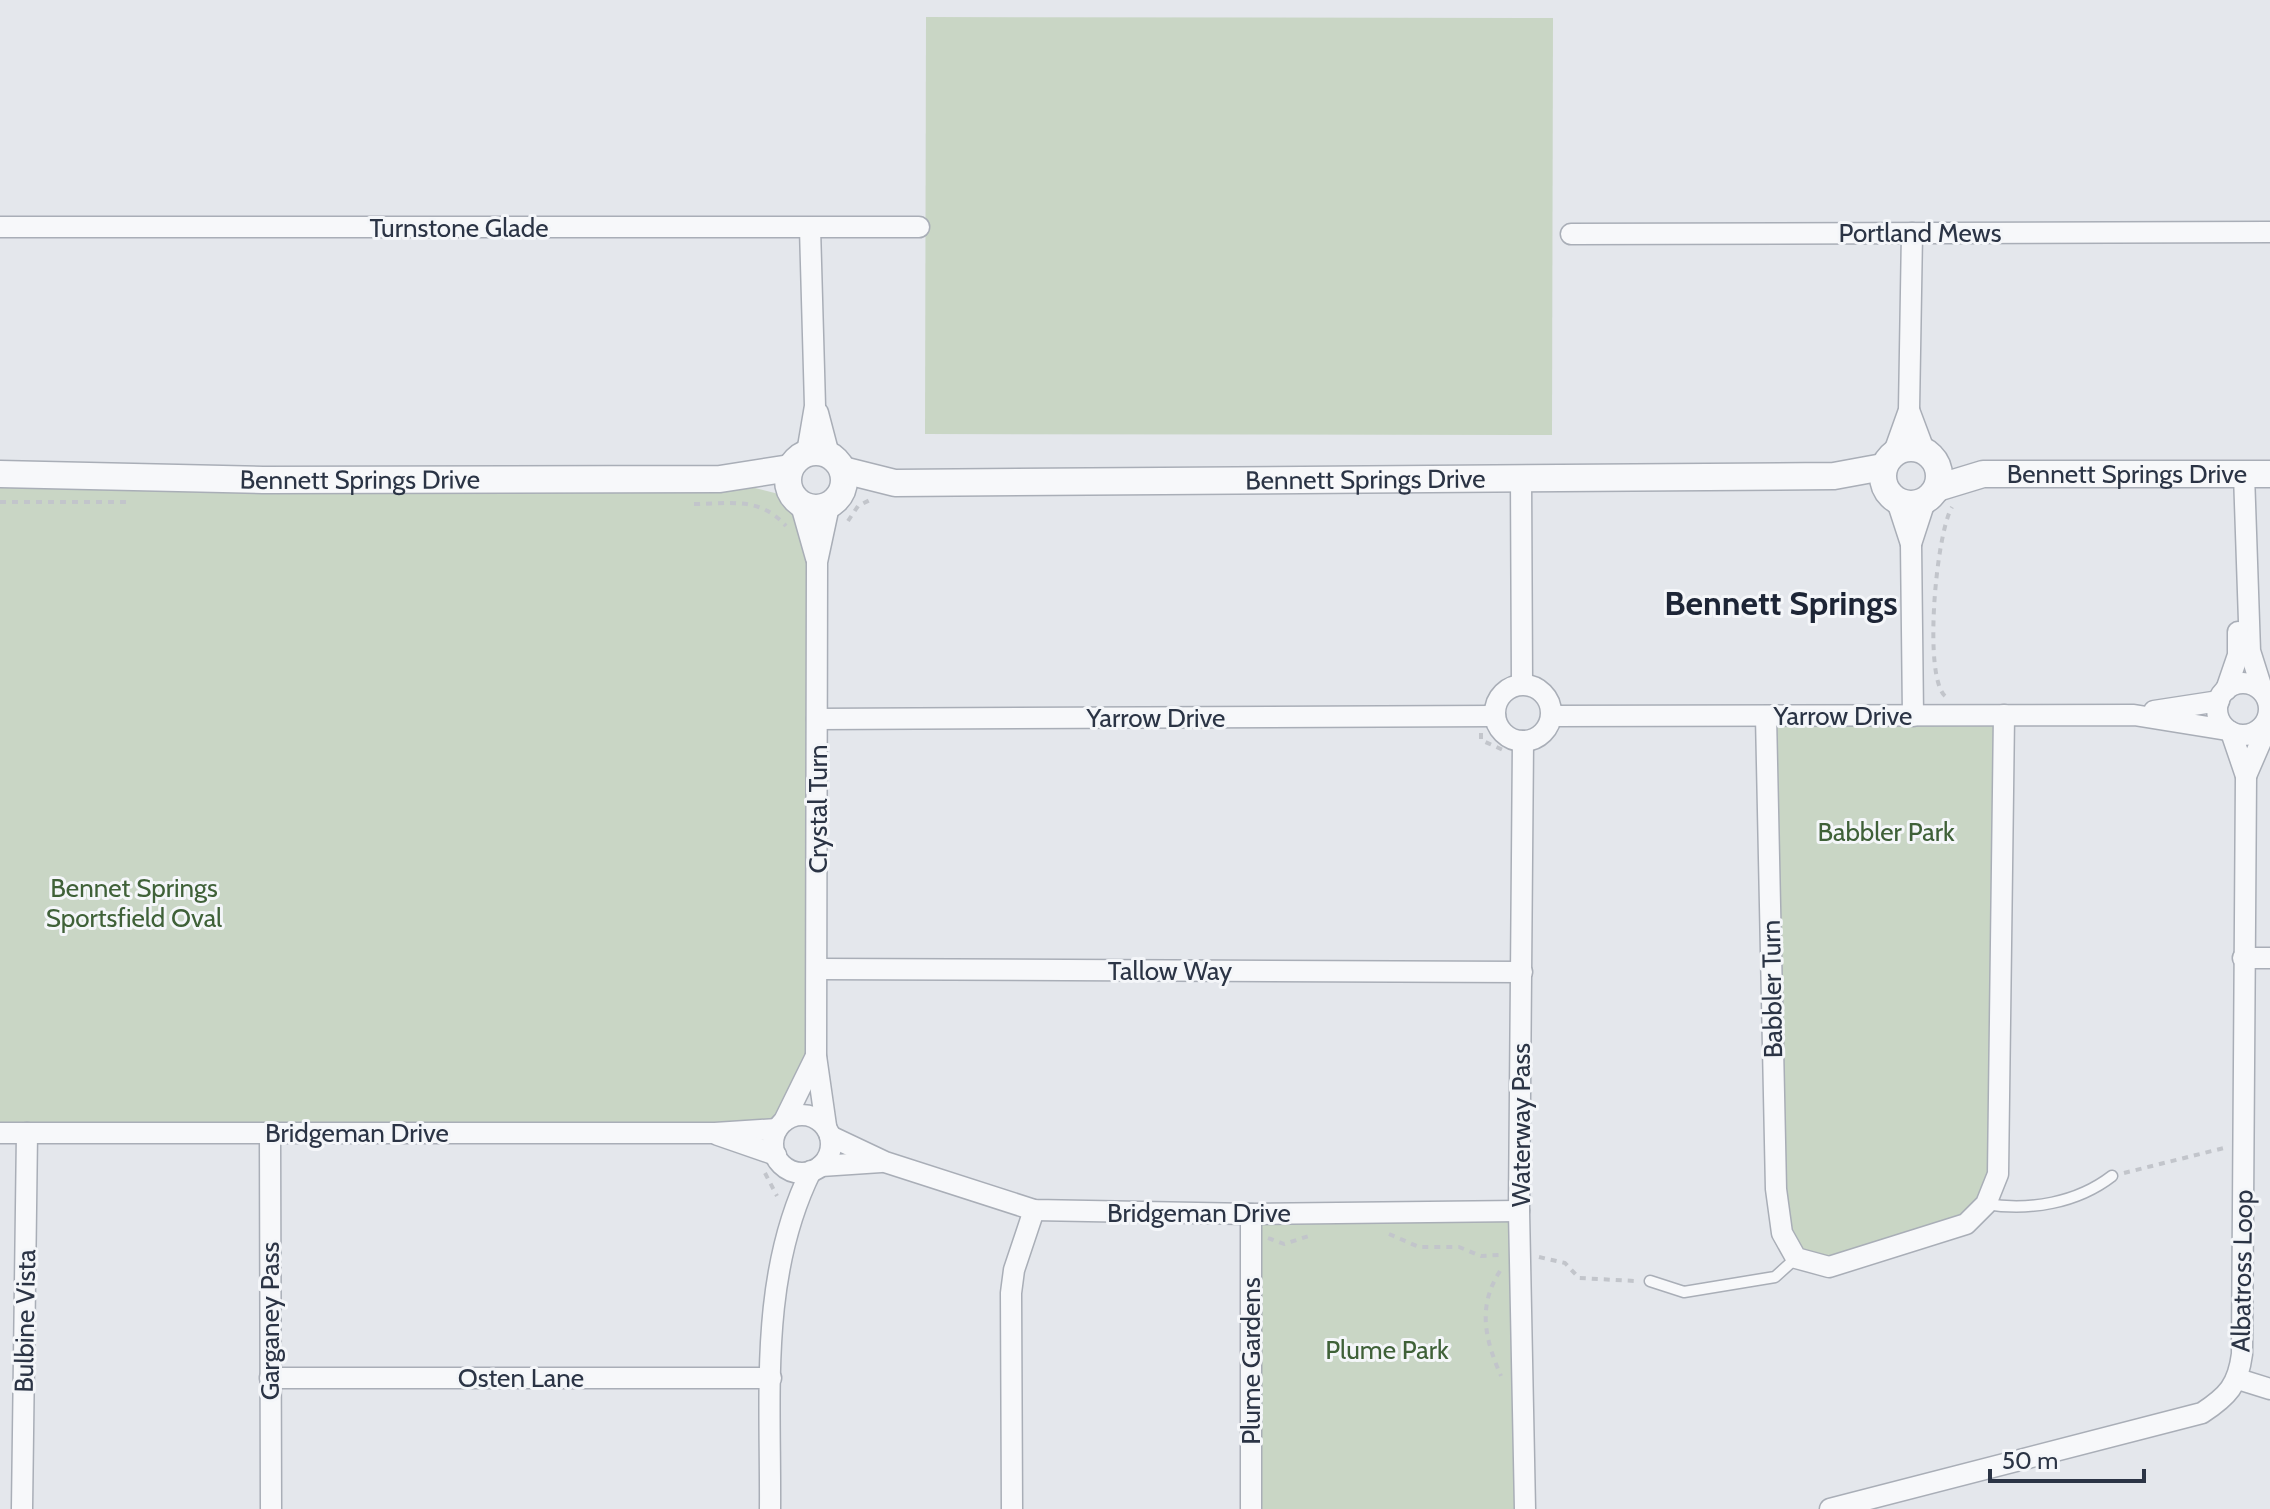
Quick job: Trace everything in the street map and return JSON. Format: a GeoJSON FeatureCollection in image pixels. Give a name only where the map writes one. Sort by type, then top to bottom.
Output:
{"type":"FeatureCollection","features":[{"type":"Feature","properties":{"kind":"street","name":"Turnstone Glade"},"geometry":{"type":"LineString","coordinates":[[0,227],[919,227]]}},
{"type":"Feature","properties":{"kind":"street"},"geometry":{"type":"LineString","coordinates":[[810,228],[817,462]]}},
{"type":"Feature","properties":{"kind":"street","name":"Portland Mews"},"geometry":{"type":"LineString","coordinates":[[1571,234],[2270,232]]}},
{"type":"Feature","properties":{"kind":"street"},"geometry":{"type":"LineString","coordinates":[[1912,233],[1909,410],[1890,477],[1911,544],[1913,716]]}},
{"type":"Feature","properties":{"kind":"street"},"geometry":{"type":"LineString","coordinates":[[1909,410],[1940,477],[1911,544]]}},
{"type":"Feature","properties":{"kind":"street"},"geometry":{"type":"LineString","coordinates":[[1890,477],[1904,448],[1928,454]]}},
{"type":"Feature","properties":{"kind":"street","name":"Bennett Springs Drive"},"geometry":{"type":"LineString","coordinates":[[1928,454],[1983,474],[2257,474]]}},
{"type":"Feature","properties":{"kind":"street"},"geometry":{"type":"LineString","coordinates":[[817,462],[845,481],[833,502],[820,508],[797,501],[788,480],[817,462]]}},
{"type":"Feature","properties":{"kind":"street","name":"Bennett Springs Drive"},"geometry":{"type":"LineString","coordinates":[[0,474],[263,480],[720,479],[817,462],[895,483],[1521,476],[1890,477]]}},
{"type":"Feature","properties":{"kind":"street","name":"Bennett Springs Drive"},"geometry":{"type":"LineString","coordinates":[[1931,494],[1983,474]]}},
{"type":"Feature","properties":{"kind":"street"},"geometry":{"type":"LineString","coordinates":[[2246,776],[2229,731],[2218,717],[2222,695],[2238,655],[2238,596],[2246,565],[2257,474]]}},
{"type":"Feature","properties":{"kind":"street"},"geometry":{"type":"LineString","coordinates":[[1521,476],[1522,684]]}},
{"type":"Feature","properties":{"kind":"street"},"geometry":{"type":"LineString","coordinates":[[1890,477],[1916,504],[1931,494]]}},
{"type":"Feature","properties":{"kind":"street","name":"Bennett Springs Drive"},"geometry":{"type":"LineString","coordinates":[[720,479],[797,501]]}},
{"type":"Feature","properties":{"kind":"street","name":"Bennett Springs Drive"},"geometry":{"type":"LineString","coordinates":[[833,502],[895,483]]}},
{"type":"Feature","properties":{"kind":"street","name":"Crystal Turn"},"geometry":{"type":"LineString","coordinates":[[797,501],[817,562]]}},
{"type":"Feature","properties":{"kind":"street","name":"Crystal Turn"},"geometry":{"type":"LineString","coordinates":[[828,1131],[816,1056],[817,562],[833,502]]}},
{"type":"Feature","properties":{"kind":"street"},"geometry":{"type":"LineString","coordinates":[[2246,565],[2250,651],[2266,695],[2269,714],[2246,776]]}},
{"type":"Feature","properties":{"kind":"street"},"geometry":{"type":"LineString","coordinates":[[1522,684],[1541,690],[1551,706],[1552,716],[1542,734],[1523,741],[1504,734],[1495,716],[1495,706],[1505,691],[1522,684]]}},
{"type":"Feature","properties":{"kind":"street"},"geometry":{"type":"LineString","coordinates":[[2134,715],[2222,695],[2245,684],[2266,695]]}},
{"type":"Feature","properties":{"kind":"street"},"geometry":{"type":"LineString","coordinates":[[1796,1258],[1829,1267],[1966,1224],[1986,1204],[1998,1174],[2004,715]]}},
{"type":"Feature","properties":{"kind":"street"},"geometry":{"type":"LineString","coordinates":[[2134,715],[2249,734],[2264,726]]}},
{"type":"Feature","properties":{"kind":"street","name":"Yarrow Drive"},"geometry":{"type":"LineString","coordinates":[[1552,716],[2134,715]]}},
{"type":"Feature","properties":{"kind":"street","name":"Yarrow Drive"},"geometry":{"type":"LineString","coordinates":[[817,719],[1495,716]]}},
{"type":"Feature","properties":{"kind":"street","name":"Babbler Turn"},"geometry":{"type":"LineString","coordinates":[[1766,716],[1776,1189],[1782,1233],[1796,1258]]}},
{"type":"Feature","properties":{"kind":"street","name":"Waterway Pass"},"geometry":{"type":"LineString","coordinates":[[1523,741],[1519,1211],[1512,1257],[1525,1509]]}},
{"type":"Feature","properties":{"kind":"street","name":"Albatross Loop"},"geometry":{"type":"LineString","coordinates":[[1830,1509],[2202,1413],[2226,1397],[2238,1379],[2243,1338],[2246,776]]}},
{"type":"Feature","properties":{"kind":"street"},"geometry":{"type":"LineString","coordinates":[[2243,958],[2270,958]]}},
{"type":"Feature","properties":{"kind":"street","name":"Tallow Way"},"geometry":{"type":"LineString","coordinates":[[818,969],[1522,972]]}},
{"type":"Feature","properties":{"kind":"street"},"geometry":{"type":"LineString","coordinates":[[790,1220],[783,1163],[773,1147],[816,1056]]}},
{"type":"Feature","properties":{"kind":"street"},"geometry":{"type":"LineString","coordinates":[[781,1125],[802,1114],[885,1162]]}},
{"type":"Feature","properties":{"kind":"street","name":"Bridgeman Drive"},"geometry":{"type":"LineString","coordinates":[[0,1133],[715,1133],[781,1125]]}},
{"type":"Feature","properties":{"kind":"street"},"geometry":{"type":"LineString","coordinates":[[770,1509],[772,1305],[790,1220],[816,1169],[830,1152],[828,1131]]}},
{"type":"Feature","properties":{"kind":"street","name":"Bulbine Vista"},"geometry":{"type":"LineString","coordinates":[[22,1509],[27,1133]]}},
{"type":"Feature","properties":{"kind":"street","name":"Garganey Pass"},"geometry":{"type":"LineString","coordinates":[[270,1133],[271,1509]]}},
{"type":"Feature","properties":{"kind":"street"},"geometry":{"type":"LineString","coordinates":[[715,1133],[783,1163],[816,1169],[885,1162]]}},
{"type":"Feature","properties":{"kind":"street","name":"Bridgeman Drive"},"geometry":{"type":"LineString","coordinates":[[885,1162],[1034,1210],[1251,1214],[1519,1211]]}},
{"type":"Feature","properties":{"kind":"street"},"geometry":{"type":"LineString","coordinates":[[1012,1509],[1011,1293],[1014,1270],[1034,1210]]}},
{"type":"Feature","properties":{"kind":"street","name":"Plume Gardens"},"geometry":{"type":"LineString","coordinates":[[1251,1214],[1251,1509]]}},
{"type":"Feature","properties":{"kind":"street","name":"Osten Lane"},"geometry":{"type":"LineString","coordinates":[[270,1378],[771,1378]]}},
{"type":"Feature","properties":{"kind":"street"},"geometry":{"type":"LineString","coordinates":[[2238,1379],[2270,1389]]}},
{"type":"Feature","properties":{"kind":"lane"},"geometry":{"type":"LineString","coordinates":[[1986,1204],[2020,1210],[2091,1192],[2112,1176]]}},
{"type":"Feature","properties":{"kind":"lane"},"geometry":{"type":"LineString","coordinates":[[1650,1281],[1684,1292],[1775,1277],[1796,1258]]}},
{"type":"Feature","properties":{"kind":"path"},"geometry":{"type":"LineString","coordinates":[[845,528],[858,506],[871,499]]}},
{"type":"Feature","properties":{"kind":"path"},"geometry":{"type":"LineString","coordinates":[[0,502],[143,502]]}},
{"type":"Feature","properties":{"kind":"path"},"geometry":{"type":"LineString","coordinates":[[685,504],[763,506],[777,516],[791,534]]}},
{"type":"Feature","properties":{"kind":"path"},"geometry":{"type":"LineString","coordinates":[[1946,520],[1936,568],[1935,678],[1940,691],[1964,705],[1963,715]]}},
{"type":"Feature","properties":{"kind":"path"},"geometry":{"type":"LineString","coordinates":[[2112,1176],[2238,1145]]}},
{"type":"Feature","properties":{"kind":"path"},"geometry":{"type":"LineString","coordinates":[[1380,1234],[1393,1234],[1419,1247],[1459,1247],[1481,1256],[1565,1263],[1579,1278],[1650,1281]]}},
{"type":"Feature","properties":{"kind":"path"},"geometry":{"type":"LineString","coordinates":[[1270,1238],[1284,1244],[1310,1235],[1324,1235]]}},
{"type":"Feature","properties":{"kind":"path"},"geometry":{"type":"LineString","coordinates":[[1507,1389],[1488,1346],[1484,1327],[1493,1281],[1512,1257]]}},
{"type":"Feature","properties":{"kind":"green space"},"geometry":{"type":"Polygon","coordinates":[[[926,17],[1553,18],[1552,435],[925,434],[926,17]]]}},
{"type":"Feature","properties":{"kind":"green space","name":"Bennet Springs Sportsfield Oval"},"geometry":{"type":"Polygon","coordinates":[[[0,474],[720,479],[794,498],[801,505],[817,562],[816,1056],[780,1124],[0,1133],[0,474]]]}},
{"type":"Feature","properties":{"kind":"green space","name":"Babbler Park"},"geometry":{"type":"Polygon","coordinates":[[[2004,715],[1998,1174],[1966,1224],[1829,1267],[1796,1258],[1782,1233],[1766,716],[2004,715]]]}},
{"type":"Feature","properties":{"kind":"green space","name":"Plume Park"},"geometry":{"type":"Polygon","coordinates":[[[1519,1211],[1525,1509],[1251,1509],[1251,1214],[1519,1211]]]}},
{"type":"Feature","properties":{"kind":"district","name":"Bennett Springs"},"geometry":{"type":"Point","coordinates":[1781,603]}}]}
